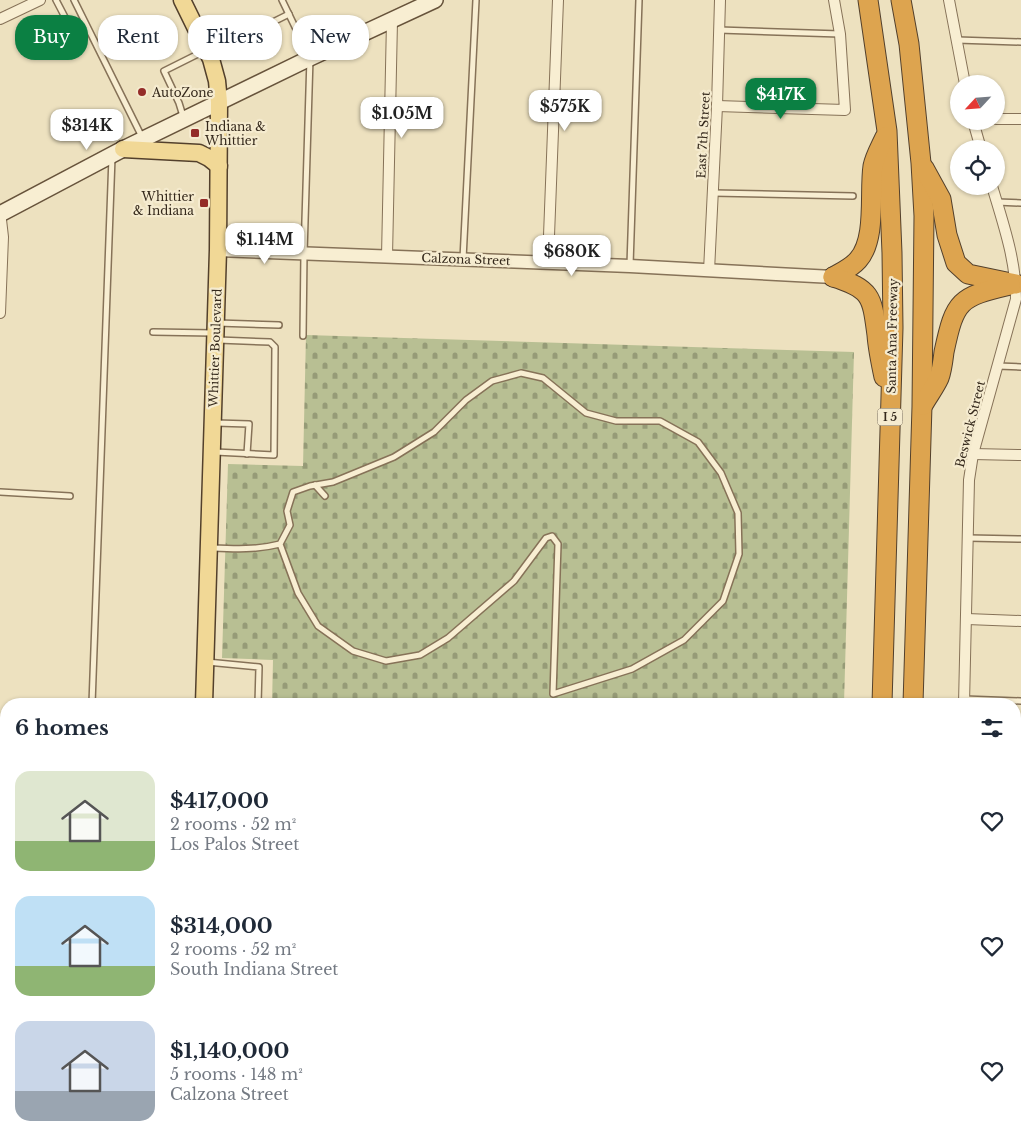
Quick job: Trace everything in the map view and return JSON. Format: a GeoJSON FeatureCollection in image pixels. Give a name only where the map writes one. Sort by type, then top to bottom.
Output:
{"type":"FeatureCollection","features":[{"type":"Feature","properties":{"kind":"highway","name":"Santa Ana Freeway"},"geometry":{"type":"LineString","coordinates":[[868,0],[887,131],[892,253],[893,328],[882,698]]}},
{"type":"Feature","properties":{"kind":"highway"},"geometry":{"type":"LineString","coordinates":[[901,0],[910,44],[924,216],[922,406],[913,698]]}},
{"type":"Feature","properties":{"kind":"highway"},"geometry":{"type":"LineString","coordinates":[[833,277],[854,265],[864,251],[870,225],[874,165],[887,131]]}},
{"type":"Feature","properties":{"kind":"highway"},"geometry":{"type":"LineString","coordinates":[[921,163],[941,199],[947,234],[956,263],[968,274],[1019,284]]}},
{"type":"Feature","properties":{"kind":"highway"},"geometry":{"type":"LineString","coordinates":[[833,277],[857,286],[870,299],[875,316],[890,416]]}},
{"type":"Feature","properties":{"kind":"highway"},"geometry":{"type":"LineString","coordinates":[[922,406],[939,378],[950,327],[956,310],[965,300],[980,292],[1019,284]]}},
{"type":"Feature","properties":{"kind":"main road","name":"Whittier Boulevard"},"geometry":{"type":"LineString","coordinates":[[182,0],[189,15]]}},
{"type":"Feature","properties":{"kind":"main road"},"geometry":{"type":"LineString","coordinates":[[369,31],[435,0]]}},
{"type":"Feature","properties":{"kind":"main road","name":"Whittier Boulevard"},"geometry":{"type":"LineString","coordinates":[[204,698],[216,332],[219,166],[218,81],[210,60]]}},
{"type":"Feature","properties":{"kind":"main road"},"geometry":{"type":"LineString","coordinates":[[0,213],[143,139],[306,60]]}},
{"type":"Feature","properties":{"kind":"main road"},"geometry":{"type":"LineString","coordinates":[[118,152],[199,153],[219,166]]}},
{"type":"Feature","properties":{"kind":"street"},"geometry":{"type":"LineString","coordinates":[[0,19],[40,0]]}},
{"type":"Feature","properties":{"kind":"street"},"geometry":{"type":"LineString","coordinates":[[548,262],[558,0]]}},
{"type":"Feature","properties":{"kind":"street","name":"East 7th Street"},"geometry":{"type":"LineString","coordinates":[[709,271],[720,0]]}},
{"type":"Feature","properties":{"kind":"street"},"geometry":{"type":"LineString","coordinates":[[717,106],[845,110],[840,34],[834,0]]}},
{"type":"Feature","properties":{"kind":"street"},"geometry":{"type":"LineString","coordinates":[[949,0],[963,75]]}},
{"type":"Feature","properties":{"kind":"street"},"geometry":{"type":"LineString","coordinates":[[387,256],[392,20]]}},
{"type":"Feature","properties":{"kind":"street"},"geometry":{"type":"LineString","coordinates":[[1005,119],[1021,120]]}},
{"type":"Feature","properties":{"kind":"street","name":"Beswick Street"},"geometry":{"type":"LineString","coordinates":[[964,698],[969,480],[973,454],[1019,284],[1012,252],[994,195]]}},
{"type":"Feature","properties":{"kind":"street"},"geometry":{"type":"LineString","coordinates":[[0,213],[3,237],[0,313]]}},
{"type":"Feature","properties":{"kind":"street","name":"Calzona Street"},"geometry":{"type":"LineString","coordinates":[[218,250],[548,262],[833,277]]}},
{"type":"Feature","properties":{"kind":"street"},"geometry":{"type":"LineString","coordinates":[[973,454],[1021,455]]}},
{"type":"Feature","properties":{"kind":"street"},"geometry":{"type":"LineString","coordinates":[[967,619],[1021,621]]}},
{"type":"Feature","properties":{"kind":"lane"},"geometry":{"type":"LineString","coordinates":[[56,0],[64,15]]}},
{"type":"Feature","properties":{"kind":"lane"},"geometry":{"type":"LineString","coordinates":[[74,0],[143,139]]}},
{"type":"Feature","properties":{"kind":"lane"},"geometry":{"type":"LineString","coordinates":[[282,0],[292,22]]}},
{"type":"Feature","properties":{"kind":"lane"},"geometry":{"type":"LineString","coordinates":[[463,259],[476,0]]}},
{"type":"Feature","properties":{"kind":"lane"},"geometry":{"type":"LineString","coordinates":[[630,266],[639,0]]}},
{"type":"Feature","properties":{"kind":"lane"},"geometry":{"type":"LineString","coordinates":[[282,17],[288,14]]}},
{"type":"Feature","properties":{"kind":"lane"},"geometry":{"type":"LineString","coordinates":[[719,30],[840,34]]}},
{"type":"Feature","properties":{"kind":"lane"},"geometry":{"type":"LineString","coordinates":[[956,40],[1021,42]]}},
{"type":"Feature","properties":{"kind":"lane"},"geometry":{"type":"LineString","coordinates":[[184,119],[179,103],[164,71],[189,60]]}},
{"type":"Feature","properties":{"kind":"lane"},"geometry":{"type":"LineString","coordinates":[[303,336],[310,60]]}},
{"type":"Feature","properties":{"kind":"lane"},"geometry":{"type":"LineString","coordinates":[[92,698],[118,152]]}},
{"type":"Feature","properties":{"kind":"lane"},"geometry":{"type":"LineString","coordinates":[[713,193],[853,196]]}},
{"type":"Feature","properties":{"kind":"lane"},"geometry":{"type":"LineString","coordinates":[[996,202],[1021,203]]}},
{"type":"Feature","properties":{"kind":"lane"},"geometry":{"type":"LineString","coordinates":[[153,332],[216,332],[279,325]]}},
{"type":"Feature","properties":{"kind":"lane"},"geometry":{"type":"LineString","coordinates":[[212,452],[274,455],[275,347],[270,342],[216,332]]}},
{"type":"Feature","properties":{"kind":"lane"},"geometry":{"type":"LineString","coordinates":[[997,366],[1021,367]]}},
{"type":"Feature","properties":{"kind":"lane"},"geometry":{"type":"LineString","coordinates":[[209,547],[246,549],[266,548],[280,544],[290,525],[287,511],[293,492],[333,482],[394,457],[434,432],[466,400],[492,381],[522,373],[543,378],[586,412],[616,420],[660,421],[698,442],[721,473],[738,512],[739,554],[723,601],[684,640],[632,669],[553,694],[558,544],[552,536],[546,538],[514,581],[448,638],[420,655],[386,661],[353,651],[318,626],[298,593],[280,544]]}},
{"type":"Feature","properties":{"kind":"lane"},"geometry":{"type":"LineString","coordinates":[[213,423],[250,424],[247,454]]}},
{"type":"Feature","properties":{"kind":"lane"},"geometry":{"type":"LineString","coordinates":[[315,485],[325,496]]}},
{"type":"Feature","properties":{"kind":"lane"},"geometry":{"type":"LineString","coordinates":[[0,492],[70,496]]}},
{"type":"Feature","properties":{"kind":"lane"},"geometry":{"type":"LineString","coordinates":[[968,538],[1021,539]]}},
{"type":"Feature","properties":{"kind":"lane"},"geometry":{"type":"LineString","coordinates":[[205,662],[259,667],[258,698]]}},
{"type":"Feature","properties":{"kind":"green space"},"geometry":{"type":"Polygon","coordinates":[[[306,335],[854,352],[844,698],[272,698],[273,660],[222,658],[228,464],[303,466],[306,335]]]}},
{"type":"Feature","properties":{"kind":"place","name":"AutoZone"},"geometry":{"type":"Point","coordinates":[142,92]}},
{"type":"Feature","properties":{"kind":"place","name":"Indiana & Whittier"},"geometry":{"type":"Point","coordinates":[195,133]}},
{"type":"Feature","properties":{"kind":"place","name":"Whittier & Indiana"},"geometry":{"type":"Point","coordinates":[204,203]}}]}
